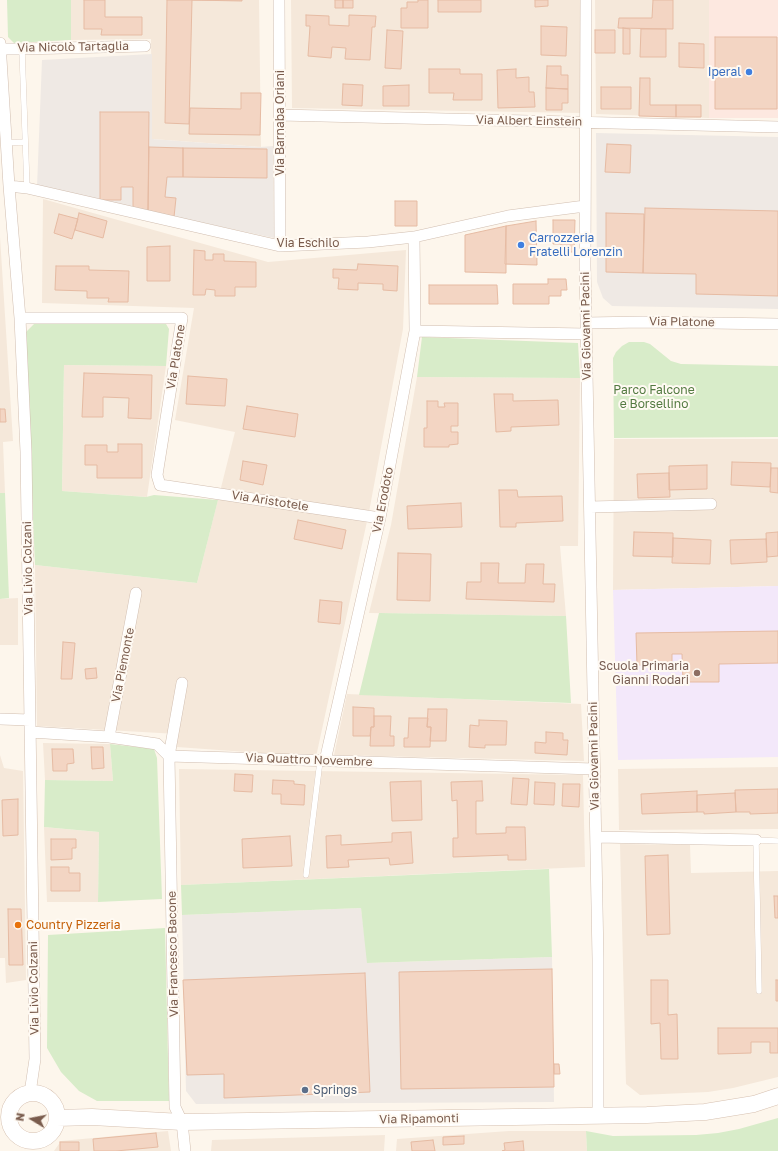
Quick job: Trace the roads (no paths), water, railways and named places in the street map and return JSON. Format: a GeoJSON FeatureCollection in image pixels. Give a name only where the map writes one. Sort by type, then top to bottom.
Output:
{"type":"FeatureCollection","features":[{"type":"Feature","properties":{"kind":"street","name":"Via Barnaba Oriani"},"geometry":{"type":"LineString","coordinates":[[279,0],[280,246]]}},
{"type":"Feature","properties":{"kind":"street","name":"Via Giovanni Pacini"},"geometry":{"type":"LineString","coordinates":[[586,0],[586,328],[596,837],[599,1049],[598,1115]]}},
{"type":"Feature","properties":{"kind":"street","name":"Via Livio Colzani"},"geometry":{"type":"LineString","coordinates":[[0,43],[7,186],[20,318],[26,452],[35,1059],[30,1093]]}},
{"type":"Feature","properties":{"kind":"street","name":"Via Nicolò Tartaglia"},"geometry":{"type":"LineString","coordinates":[[0,48],[22,49],[145,46]]}},
{"type":"Feature","properties":{"kind":"street","name":"Via Albert Einstein"},"geometry":{"type":"LineString","coordinates":[[280,115],[778,127]]}},
{"type":"Feature","properties":{"kind":"street","name":"Via Eschilo"},"geometry":{"type":"LineString","coordinates":[[7,186],[27,188],[280,246],[368,242],[414,237],[508,216],[585,206]]}},
{"type":"Feature","properties":{"kind":"street","name":"Via Erodoto"},"geometry":{"type":"LineString","coordinates":[[322,761],[380,518],[415,331],[414,237]]}},
{"type":"Feature","properties":{"kind":"street","name":"Via Platone"},"geometry":{"type":"LineString","coordinates":[[20,318],[182,318],[157,475],[160,485]]}},
{"type":"Feature","properties":{"kind":"street","name":"Via Platone"},"geometry":{"type":"LineString","coordinates":[[415,331],[586,328],[643,322],[778,324]]}},
{"type":"Feature","properties":{"kind":"street","name":"Via Aristotele"},"geometry":{"type":"LineString","coordinates":[[160,485],[380,518]]}},
{"type":"Feature","properties":{"kind":"street"},"geometry":{"type":"LineString","coordinates":[[590,507],[711,504]]}},
{"type":"Feature","properties":{"kind":"street","name":"Via Piemonte"},"geometry":{"type":"LineString","coordinates":[[109,737],[136,593]]}},
{"type":"Feature","properties":{"kind":"street","name":"Via Francesco Bacone"},"geometry":{"type":"LineString","coordinates":[[182,683],[169,756],[176,1107],[182,1122],[185,1151]]}},
{"type":"Feature","properties":{"kind":"street"},"geometry":{"type":"LineString","coordinates":[[0,719],[30,720]]}},
{"type":"Feature","properties":{"kind":"street"},"geometry":{"type":"LineString","coordinates":[[30,732],[109,737],[157,744],[169,756]]}},
{"type":"Feature","properties":{"kind":"street","name":"Via Quattro Novembre"},"geometry":{"type":"LineString","coordinates":[[169,756],[594,768]]}},
{"type":"Feature","properties":{"kind":"street"},"geometry":{"type":"LineString","coordinates":[[596,837],[756,840]]}},
{"type":"Feature","properties":{"kind":"street"},"geometry":{"type":"LineString","coordinates":[[30,1093],[38,1093],[46,1096],[56,1109],[56,1125],[52,1132],[37,1146],[15,1132],[5,1117],[16,1101],[22,1096],[30,1093]]}},
{"type":"Feature","properties":{"kind":"street","name":"Via Ripamonti"},"geometry":{"type":"LineString","coordinates":[[57,1118],[92,1117],[182,1122],[647,1115],[705,1112],[754,1104],[778,1096]]}},
{"type":"Feature","properties":{"kind":"lane"},"geometry":{"type":"LineString","coordinates":[[22,49],[27,188]]}},
{"type":"Feature","properties":{"kind":"lane"},"geometry":{"type":"LineString","coordinates":[[6,143],[25,142]]}},
{"type":"Feature","properties":{"kind":"lane"},"geometry":{"type":"LineString","coordinates":[[306,875],[322,761]]}},
{"type":"Feature","properties":{"kind":"lane"},"geometry":{"type":"LineString","coordinates":[[759,991],[756,840],[778,841]]}},
{"type":"Feature","properties":{"kind":"place","name":"Iperal"},"geometry":{"type":"Point","coordinates":[749,72]}},
{"type":"Feature","properties":{"kind":"place","name":"Carrozzeria Fratelli Lorenzin"},"geometry":{"type":"Point","coordinates":[521,245]}},
{"type":"Feature","properties":{"kind":"place","name":"Scuola Primaria Gianni Rodari"},"geometry":{"type":"Point","coordinates":[697,673]}},
{"type":"Feature","properties":{"kind":"place","name":"Country Pizzeria"},"geometry":{"type":"Point","coordinates":[18,925]}},
{"type":"Feature","properties":{"kind":"place","name":"Springs"},"geometry":{"type":"Point","coordinates":[305,1090]}},
{"type":"Feature","properties":{"kind":"park label","name":"Parco Falcone e Borsellino"},"geometry":{"type":"Point","coordinates":[654,397]}}]}
